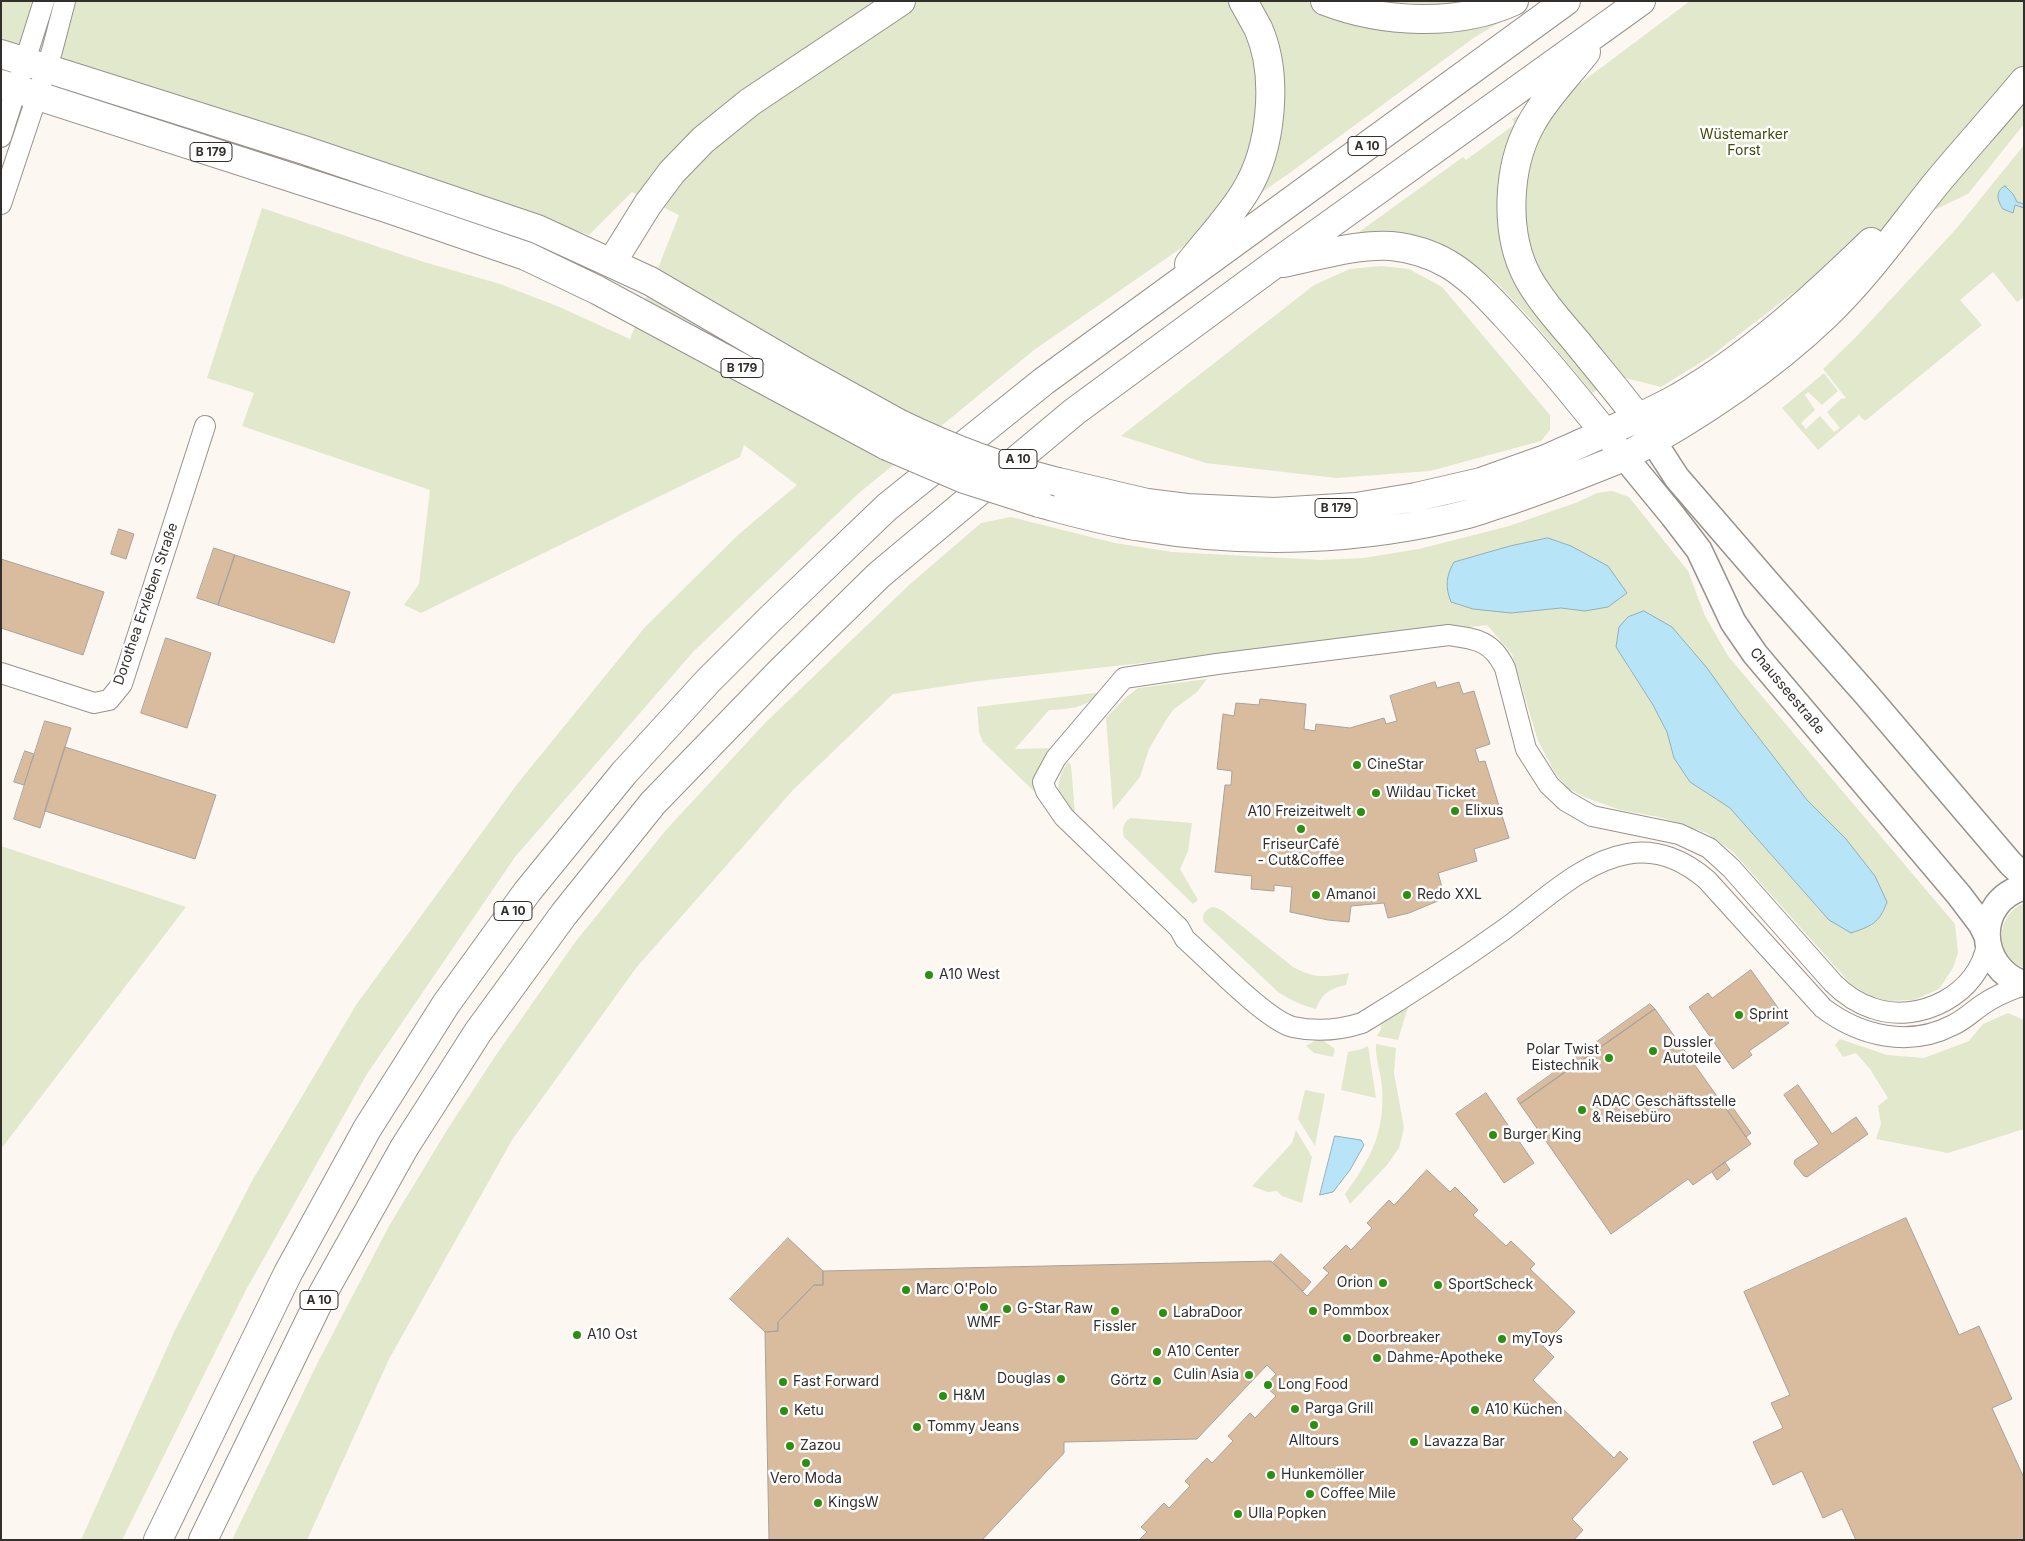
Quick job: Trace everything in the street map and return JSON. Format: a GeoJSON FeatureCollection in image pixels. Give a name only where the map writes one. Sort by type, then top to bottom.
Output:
{"type":"FeatureCollection","features":[{"type":"Feature","properties":{"kind":"main road"},"geometry":{"type":"LineString","coordinates":[[597,290],[648,204],[672,172],[703,140],[750,102],[901,1]]}},
{"type":"Feature","properties":{"kind":"main road"},"geometry":{"type":"LineString","coordinates":[[1168,291],[1245,192],[1261,158],[1270,116],[1270,74],[1258,29],[1243,1]]}},
{"type":"Feature","properties":{"kind":"main road"},"geometry":{"type":"LineString","coordinates":[[1325,1],[1340,7],[1379,16],[1413,18],[1476,14],[1514,1]]}},
{"type":"Feature","properties":{"kind":"main road","name":"A 10"},"geometry":{"type":"LineString","coordinates":[[158,1540],[288,1273],[366,1129],[446,1004],[527,892],[624,773],[689,702],[770,619],[887,507],[1044,381],[1566,1]]}},
{"type":"Feature","properties":{"kind":"main road","name":"A 10"},"geometry":{"type":"LineString","coordinates":[[203,1540],[323,1292],[404,1148],[489,1016],[564,914],[653,803],[780,672],[879,575],[1074,412],[1272,266],[1641,1]]}},
{"type":"Feature","properties":{"kind":"main road"},"geometry":{"type":"LineString","coordinates":[[1607,26],[1532,122],[1522,141],[1514,175],[1510,209],[1516,244],[1528,277],[1552,313],[1638,418],[1678,397],[1725,367],[1753,346],[1816,296],[1872,242],[1935,186]]}},
{"type":"Feature","properties":{"kind":"main road","name":"B 179"},"geometry":{"type":"LineString","coordinates":[[24,61],[304,150],[537,229],[650,281],[804,371],[893,434],[964,479],[1039,503],[1092,517],[1133,526],[1198,535],[1328,537],[1390,530],[1470,514],[1624,457]]}},
{"type":"Feature","properties":{"kind":"main road"},"geometry":{"type":"LineString","coordinates":[[1624,457],[1710,407],[1763,368],[1820,321],[1882,254],[1935,186],[2024,82]]}},
{"type":"Feature","properties":{"kind":"main road","name":"B 179"},"geometry":{"type":"LineString","coordinates":[[18,89],[386,208],[551,267],[893,434],[930,438],[1019,472],[1147,503],[1187,508],[1274,512],[1348,507],[1416,497],[1480,482],[1546,459],[1638,418]]}},
{"type":"Feature","properties":{"kind":"main road"},"geometry":{"type":"LineString","coordinates":[[1272,266],[1371,246],[1409,249],[1427,254],[1448,264],[1466,277],[1511,322],[1605,433]]}},
{"type":"Feature","properties":{"kind":"street"},"geometry":{"type":"LineString","coordinates":[[1,204],[18,89],[24,61],[44,1]]}},
{"type":"Feature","properties":{"kind":"street"},"geometry":{"type":"LineString","coordinates":[[24,61],[65,1]]}},
{"type":"Feature","properties":{"kind":"street"},"geometry":{"type":"LineString","coordinates":[[1,137],[18,89]]}},
{"type":"Feature","properties":{"kind":"street"},"geometry":{"type":"LineString","coordinates":[[1638,418],[1684,485],[2011,864],[2024,876]]}},
{"type":"Feature","properties":{"kind":"street","name":"Dorothea Erxleben Straße"},"geometry":{"type":"LineString","coordinates":[[1,673],[94,703],[110,700],[122,684],[205,426]]}},
{"type":"Feature","properties":{"kind":"street","name":"Chausseestraße"},"geometry":{"type":"LineString","coordinates":[[1605,433],[1673,516],[1698,550],[1733,622],[1755,654],[1960,895],[1981,924],[1992,957],[2000,970],[2024,984]]}},
{"type":"Feature","properties":{"kind":"street"},"geometry":{"type":"LineString","coordinates":[[2024,887],[2011,892],[1996,906],[1988,925],[1986,956],[1976,974],[1945,1002],[1929,1008],[1905,1012],[1872,1008],[1857,1002],[1833,983],[1731,868],[1709,848],[1679,834],[1592,816],[1566,801],[1549,785],[1526,749],[1505,668],[1499,656],[1492,647],[1465,637],[1449,635],[1217,664],[1124,678],[1056,758],[1044,782],[1046,791],[1064,817],[1179,928],[1186,939],[1262,1008],[1291,1027],[1314,1030],[1350,1027],[1362,1023],[1446,970],[1532,910],[1572,877],[1596,864],[1629,853],[1654,853],[1667,856],[1697,871],[1822,1008],[1838,1020],[1868,1032],[1886,1036],[1906,1037],[1941,1030],[1954,1025],[1994,997],[2024,984]]}},
{"type":"Feature","properties":{"kind":"green space"},"geometry":{"type":"Polygon","coordinates":[[[1,1],[1503,1],[1500,22],[1475,37],[1291,172],[1034,350],[859,493],[693,652],[515,857],[367,1074],[246,1290],[122,1540],[81,1540],[175,1330],[252,1181],[356,1005],[518,783],[645,627],[738,535],[797,485],[744,445],[740,457],[421,613],[404,605],[419,584],[430,490],[242,426],[254,393],[207,378],[262,208],[424,262],[500,284],[557,306],[630,339],[679,215],[632,192],[589,235],[338,150],[1,41],[1,1]]]}},
{"type":"Feature","properties":{"kind":"green space","name":"Wüstemarker Forst"},"geometry":{"type":"Polygon","coordinates":[[[1690,1],[2024,1],[2024,124],[1968,194],[1849,250],[1711,356],[1661,387],[1621,377],[1539,275],[1521,218],[1523,178],[1535,138],[1570,91],[1690,1]]]}},
{"type":"Feature","properties":{"kind":"green space"},"geometry":{"type":"Polygon","coordinates":[[[1522,113],[1503,208],[1602,385],[1593,393],[1529,317],[1498,284],[1476,266],[1453,253],[1352,237],[1463,157],[1466,160],[1515,124],[1512,119],[1522,113]]]}},
{"type":"Feature","properties":{"kind":"green space"},"geometry":{"type":"Polygon","coordinates":[[[2024,145],[2024,297],[2017,302],[1993,272],[1960,300],[1982,325],[1865,421],[1859,415],[1818,450],[1782,408],[1824,373],[1838,391],[1822,405],[1808,392],[1805,395],[1815,410],[1801,423],[1806,429],[1820,416],[1834,432],[1840,428],[1827,412],[1841,399],[1846,398],[1823,369],[1855,338],[1956,229],[2024,145]]]}},
{"type":"Feature","properties":{"kind":"green space"},"geometry":{"type":"Polygon","coordinates":[[[1381,266],[1409,269],[1442,287],[1550,415],[1550,430],[1541,441],[1430,471],[1336,478],[1206,463],[1121,436],[1314,285],[1350,269],[1381,266]]]}},
{"type":"Feature","properties":{"kind":"green space"},"geometry":{"type":"Polygon","coordinates":[[[1612,491],[1629,497],[1688,571],[1705,616],[1728,656],[1955,924],[1958,953],[1953,968],[1939,989],[1914,1000],[1886,1001],[1867,994],[1851,984],[1733,852],[1707,833],[1659,817],[1620,810],[1569,789],[1555,773],[1538,741],[1512,654],[1487,625],[979,681],[893,694],[793,790],[636,968],[512,1140],[389,1359],[307,1540],[232,1540],[317,1364],[389,1226],[447,1130],[496,1055],[576,941],[666,830],[765,723],[909,585],[981,523],[1011,517],[1115,543],[1172,552],[1322,560],[1363,558],[1419,549],[1509,526],[1578,502],[1597,493],[1612,491]],[[1548,538],[1510,546],[1454,562],[1451,602],[1473,609],[1511,613],[1561,608],[1585,611],[1548,538]],[[1672,627],[1626,664],[1653,705],[1667,732],[1674,758],[1690,782],[1730,808],[1829,920],[1846,839],[1806,798],[1672,627]]]}},
{"type":"Feature","properties":{"kind":"green space"},"geometry":{"type":"Polygon","coordinates":[[[1207,679],[1197,692],[1174,709],[1166,720],[1149,749],[1140,777],[1113,810],[1106,718],[1125,698],[1138,688],[1207,679]]]}},
{"type":"Feature","properties":{"kind":"green space"},"geometry":{"type":"Polygon","coordinates":[[[1103,692],[1078,707],[1049,710],[1015,749],[1053,748],[1038,769],[1036,776],[1042,799],[983,742],[979,732],[977,707],[1103,692]]]}},
{"type":"Feature","properties":{"kind":"green space"},"geometry":{"type":"Polygon","coordinates":[[[1068,762],[1071,765],[1075,814],[1063,803],[1058,790],[1061,776],[1068,762]]]}},
{"type":"Feature","properties":{"kind":"green space"},"geometry":{"type":"Polygon","coordinates":[[[1130,818],[1192,823],[1188,851],[1180,869],[1198,900],[1193,904],[1124,837],[1124,826],[1130,818]]]}},
{"type":"Feature","properties":{"kind":"green space"},"geometry":{"type":"Polygon","coordinates":[[[1,846],[186,907],[1,1149],[1,846]]]}},
{"type":"Feature","properties":{"kind":"green space"},"geometry":{"type":"Polygon","coordinates":[[[2024,903],[2024,968],[2014,962],[2008,955],[2003,946],[2002,936],[2003,926],[2007,917],[2014,909],[2024,903]]]}},
{"type":"Feature","properties":{"kind":"green space"},"geometry":{"type":"Polygon","coordinates":[[[1212,907],[1223,911],[1293,967],[1301,971],[1320,976],[1349,973],[1346,985],[1327,992],[1316,1009],[1301,1004],[1278,992],[1204,922],[1204,913],[1212,907]]]}},
{"type":"Feature","properties":{"kind":"green space"},"geometry":{"type":"Polygon","coordinates":[[[1410,1001],[1398,1040],[1377,1036],[1381,1029],[1382,1019],[1410,1001]]]}},
{"type":"Feature","properties":{"kind":"green space"},"geometry":{"type":"Polygon","coordinates":[[[2008,1013],[2024,1020],[2024,1129],[1948,1153],[1876,1139],[1881,1124],[1878,1106],[1888,1098],[1870,1069],[1856,1053],[1843,1057],[1835,1045],[1840,1039],[1887,1055],[1924,1058],[1969,1041],[1983,1024],[2008,1013]]]}},
{"type":"Feature","properties":{"kind":"green space"},"geometry":{"type":"Polygon","coordinates":[[[1320,1038],[1335,1049],[1333,1057],[1314,1053],[1306,1046],[1320,1038]]]}},
{"type":"Feature","properties":{"kind":"green space"},"geometry":{"type":"Polygon","coordinates":[[[1376,1044],[1396,1048],[1394,1073],[1404,1128],[1399,1148],[1387,1165],[1350,1204],[1345,1194],[1369,1156],[1381,1118],[1382,1086],[1376,1055],[1376,1044]]]}},
{"type":"Feature","properties":{"kind":"green space"},"geometry":{"type":"Polygon","coordinates":[[[1368,1046],[1376,1098],[1341,1090],[1348,1052],[1368,1046]]]}},
{"type":"Feature","properties":{"kind":"green space"},"geometry":{"type":"Polygon","coordinates":[[[1305,1090],[1325,1094],[1315,1146],[1298,1119],[1305,1090]]]}},
{"type":"Feature","properties":{"kind":"green space"},"geometry":{"type":"Polygon","coordinates":[[[1296,1130],[1312,1157],[1302,1203],[1282,1196],[1277,1191],[1267,1192],[1252,1186],[1292,1143],[1296,1130]]]}},
{"type":"Feature","properties":{"kind":"water"},"geometry":{"type":"Polygon","coordinates":[[[2005,186],[2013,194],[2017,202],[2024,204],[2024,208],[2015,205],[2013,213],[2003,209],[1998,194],[2005,186]]]}},
{"type":"Feature","properties":{"kind":"water"},"geometry":{"type":"Polygon","coordinates":[[[1548,538],[1571,546],[1608,566],[1627,593],[1608,607],[1585,611],[1561,608],[1511,613],[1473,609],[1451,602],[1447,582],[1454,562],[1510,546],[1548,538]]]}},
{"type":"Feature","properties":{"kind":"water"},"geometry":{"type":"Polygon","coordinates":[[[1644,611],[1672,627],[1707,668],[1807,800],[1846,839],[1875,876],[1887,902],[1881,915],[1874,923],[1851,933],[1829,920],[1730,808],[1690,782],[1674,758],[1667,732],[1653,705],[1616,647],[1619,627],[1628,617],[1644,611]]]}},
{"type":"Feature","properties":{"kind":"water"},"geometry":{"type":"Polygon","coordinates":[[[1335,1136],[1361,1140],[1364,1145],[1350,1170],[1333,1192],[1320,1195],[1335,1136]]]}},
{"type":"Feature","properties":{"kind":"building"},"geometry":{"type":"Polygon","coordinates":[[[119,529],[134,534],[126,559],[111,554],[119,529]]]}},
{"type":"Feature","properties":{"kind":"building"},"geometry":{"type":"Polygon","coordinates":[[[214,548],[235,555],[218,605],[197,598],[214,548]]]}},
{"type":"Feature","properties":{"kind":"building"},"geometry":{"type":"Polygon","coordinates":[[[235,555],[350,592],[334,643],[218,605],[235,555]]]}},
{"type":"Feature","properties":{"kind":"building"},"geometry":{"type":"Polygon","coordinates":[[[1,559],[104,592],[83,655],[1,628],[1,559]]]}},
{"type":"Feature","properties":{"kind":"building"},"geometry":{"type":"Polygon","coordinates":[[[166,638],[211,653],[187,728],[141,713],[166,638]]]}},
{"type":"Feature","properties":{"kind":"building","name":"A10 Freizeitwelt"},"geometry":{"type":"Polygon","coordinates":[[[1435,682],[1437,688],[1459,682],[1463,694],[1474,691],[1490,744],[1475,749],[1479,762],[1485,761],[1509,838],[1474,849],[1477,861],[1438,873],[1445,898],[1409,913],[1388,918],[1384,903],[1351,906],[1349,922],[1328,920],[1290,912],[1292,887],[1274,885],[1274,891],[1251,889],[1252,876],[1215,872],[1225,785],[1231,785],[1232,771],[1217,769],[1223,714],[1234,716],[1236,703],[1259,705],[1260,699],[1306,704],[1304,729],[1315,731],[1316,724],[1350,728],[1384,718],[1386,724],[1397,721],[1390,696],[1435,682]]]}},
{"type":"Feature","properties":{"kind":"building"},"geometry":{"type":"Polygon","coordinates":[[[45,721],[71,728],[40,828],[14,819],[45,721]]]}},
{"type":"Feature","properties":{"kind":"building"},"geometry":{"type":"Polygon","coordinates":[[[65,747],[216,795],[195,859],[45,811],[65,747]]]}},
{"type":"Feature","properties":{"kind":"building"},"geometry":{"type":"Polygon","coordinates":[[[25,751],[34,754],[24,785],[14,782],[25,751]]]}},
{"type":"Feature","properties":{"kind":"building","name":"Sprint"},"geometry":{"type":"Polygon","coordinates":[[[1751,970],[1789,1023],[1749,1051],[1752,1055],[1733,1069],[1689,1007],[1708,993],[1712,998],[1751,970]]]}},
{"type":"Feature","properties":{"kind":"building"},"geometry":{"type":"Polygon","coordinates":[[[1650,1004],[1655,1009],[1520,1104],[1517,1099],[1650,1004]]]}},
{"type":"Feature","properties":{"kind":"building"},"geometry":{"type":"Polygon","coordinates":[[[1655,1009],[1751,1144],[1693,1185],[1688,1179],[1611,1234],[1520,1104],[1655,1009]]]}},
{"type":"Feature","properties":{"kind":"building"},"geometry":{"type":"Polygon","coordinates":[[[1798,1085],[1832,1134],[1856,1117],[1868,1134],[1807,1177],[1794,1164],[1795,1160],[1819,1144],[1784,1095],[1798,1085]]]}},
{"type":"Feature","properties":{"kind":"building"},"geometry":{"type":"Polygon","coordinates":[[[1486,1093],[1534,1163],[1504,1183],[1456,1114],[1486,1093]]]}},
{"type":"Feature","properties":{"kind":"building"},"geometry":{"type":"Polygon","coordinates":[[[1733,1108],[1751,1133],[1746,1137],[1728,1111],[1733,1108]]]}},
{"type":"Feature","properties":{"kind":"building"},"geometry":{"type":"Polygon","coordinates":[[[1725,1162],[1730,1170],[1717,1180],[1712,1172],[1725,1162]]]}},
{"type":"Feature","properties":{"kind":"building","name":"A10 Center"},"geometry":{"type":"Polygon","coordinates":[[[1427,1170],[1450,1192],[1455,1187],[1478,1210],[1473,1215],[1506,1246],[1511,1241],[1535,1264],[1530,1269],[1575,1312],[1543,1346],[1554,1357],[1533,1380],[1614,1458],[1620,1451],[1628,1459],[1572,1519],[1583,1530],[1574,1540],[1139,1540],[1147,1532],[1141,1527],[1164,1503],[1169,1508],[1190,1486],[1185,1481],[1207,1458],[1212,1463],[1233,1441],[1228,1436],[1250,1413],[1255,1418],[1276,1396],[1265,1386],[1276,1374],[1267,1365],[1197,1439],[1064,1442],[1064,1453],[982,1540],[769,1540],[765,1332],[778,1331],[778,1322],[814,1285],[823,1285],[823,1271],[1271,1261],[1307,1296],[1329,1273],[1323,1268],[1346,1245],[1351,1250],[1372,1228],[1367,1223],[1389,1200],[1394,1205],[1427,1170]]]}},
{"type":"Feature","properties":{"kind":"building"},"geometry":{"type":"Polygon","coordinates":[[[1906,1218],[1959,1335],[1979,1326],[2012,1399],[1992,1408],[2024,1478],[2024,1540],[1856,1540],[1842,1509],[1823,1518],[1802,1471],[1773,1485],[1753,1442],[1783,1428],[1771,1403],[1790,1395],[1744,1292],[1906,1218]]]}},
{"type":"Feature","properties":{"kind":"building"},"geometry":{"type":"Polygon","coordinates":[[[788,1238],[823,1271],[823,1285],[814,1285],[778,1322],[778,1331],[765,1332],[730,1299],[788,1238]]]}},
{"type":"Feature","properties":{"kind":"building"},"geometry":{"type":"Polygon","coordinates":[[[1281,1254],[1311,1282],[1303,1291],[1273,1263],[1281,1254]]]}},
{"type":"Feature","properties":{"kind":"place","name":"CineStar"},"geometry":{"type":"Point","coordinates":[1357,765]}},
{"type":"Feature","properties":{"kind":"place","name":"Wildau Ticket"},"geometry":{"type":"Point","coordinates":[1376,793]}},
{"type":"Feature","properties":{"kind":"place","name":"Elixus"},"geometry":{"type":"Point","coordinates":[1455,811]}},
{"type":"Feature","properties":{"kind":"place","name":"A10 Freizeitwelt"},"geometry":{"type":"Point","coordinates":[1361,812]}},
{"type":"Feature","properties":{"kind":"place","name":"FriseurCafé - Cut&Coffee"},"geometry":{"type":"Point","coordinates":[1301,829]}},
{"type":"Feature","properties":{"kind":"place","name":"Amanoi"},"geometry":{"type":"Point","coordinates":[1316,895]}},
{"type":"Feature","properties":{"kind":"place","name":"Redo XXL"},"geometry":{"type":"Point","coordinates":[1407,895]}},
{"type":"Feature","properties":{"kind":"place","name":"A10 West"},"geometry":{"type":"Point","coordinates":[929,975]}},
{"type":"Feature","properties":{"kind":"place","name":"Sprint"},"geometry":{"type":"Point","coordinates":[1739,1015]}},
{"type":"Feature","properties":{"kind":"place","name":"Dussler Autoteile"},"geometry":{"type":"Point","coordinates":[1653,1051]}},
{"type":"Feature","properties":{"kind":"place","name":"Polar Twist Eistechnik"},"geometry":{"type":"Point","coordinates":[1609,1058]}},
{"type":"Feature","properties":{"kind":"place","name":"ADAC Geschäftsstelle & Reisebüro"},"geometry":{"type":"Point","coordinates":[1582,1110]}},
{"type":"Feature","properties":{"kind":"place","name":"Burger King"},"geometry":{"type":"Point","coordinates":[1493,1135]}},
{"type":"Feature","properties":{"kind":"place","name":"Orion"},"geometry":{"type":"Point","coordinates":[1383,1283]}},
{"type":"Feature","properties":{"kind":"place","name":"SportScheck"},"geometry":{"type":"Point","coordinates":[1438,1285]}},
{"type":"Feature","properties":{"kind":"place","name":"Marc O'Polo"},"geometry":{"type":"Point","coordinates":[906,1290]}},
{"type":"Feature","properties":{"kind":"place","name":"WMF"},"geometry":{"type":"Point","coordinates":[984,1307]}},
{"type":"Feature","properties":{"kind":"place","name":"G-Star Raw"},"geometry":{"type":"Point","coordinates":[1007,1309]}},
{"type":"Feature","properties":{"kind":"place","name":"Fissler"},"geometry":{"type":"Point","coordinates":[1115,1311]}},
{"type":"Feature","properties":{"kind":"place","name":"Pommbox"},"geometry":{"type":"Point","coordinates":[1313,1311]}},
{"type":"Feature","properties":{"kind":"place","name":"LabraDoor"},"geometry":{"type":"Point","coordinates":[1163,1313]}},
{"type":"Feature","properties":{"kind":"place","name":"A10 Ost"},"geometry":{"type":"Point","coordinates":[577,1335]}},
{"type":"Feature","properties":{"kind":"place","name":"Doorbreaker"},"geometry":{"type":"Point","coordinates":[1347,1338]}},
{"type":"Feature","properties":{"kind":"place","name":"myToys"},"geometry":{"type":"Point","coordinates":[1502,1339]}},
{"type":"Feature","properties":{"kind":"place","name":"A10 Center"},"geometry":{"type":"Point","coordinates":[1157,1352]}},
{"type":"Feature","properties":{"kind":"place","name":"Dahme-Apotheke"},"geometry":{"type":"Point","coordinates":[1377,1358]}},
{"type":"Feature","properties":{"kind":"place","name":"Culin Asia"},"geometry":{"type":"Point","coordinates":[1249,1375]}},
{"type":"Feature","properties":{"kind":"place","name":"Douglas"},"geometry":{"type":"Point","coordinates":[1061,1379]}},
{"type":"Feature","properties":{"kind":"place","name":"Görtz"},"geometry":{"type":"Point","coordinates":[1157,1381]}},
{"type":"Feature","properties":{"kind":"place","name":"Fast Forward"},"geometry":{"type":"Point","coordinates":[783,1382]}},
{"type":"Feature","properties":{"kind":"place","name":"Long Food"},"geometry":{"type":"Point","coordinates":[1268,1385]}},
{"type":"Feature","properties":{"kind":"place","name":"H&M"},"geometry":{"type":"Point","coordinates":[943,1396]}},
{"type":"Feature","properties":{"kind":"place","name":"Parga Grill"},"geometry":{"type":"Point","coordinates":[1295,1409]}},
{"type":"Feature","properties":{"kind":"place","name":"A10 Küchen"},"geometry":{"type":"Point","coordinates":[1475,1410]}},
{"type":"Feature","properties":{"kind":"place","name":"Ketu"},"geometry":{"type":"Point","coordinates":[784,1411]}},
{"type":"Feature","properties":{"kind":"place","name":"Alltours"},"geometry":{"type":"Point","coordinates":[1314,1425]}},
{"type":"Feature","properties":{"kind":"place","name":"Tommy Jeans"},"geometry":{"type":"Point","coordinates":[917,1427]}},
{"type":"Feature","properties":{"kind":"place","name":"Lavazza Bar"},"geometry":{"type":"Point","coordinates":[1414,1442]}},
{"type":"Feature","properties":{"kind":"place","name":"Zazou"},"geometry":{"type":"Point","coordinates":[790,1446]}},
{"type":"Feature","properties":{"kind":"place","name":"Vero Moda"},"geometry":{"type":"Point","coordinates":[806,1463]}},
{"type":"Feature","properties":{"kind":"place","name":"Hunkemöller"},"geometry":{"type":"Point","coordinates":[1271,1475]}},
{"type":"Feature","properties":{"kind":"place","name":"Coffee Mile"},"geometry":{"type":"Point","coordinates":[1310,1494]}},
{"type":"Feature","properties":{"kind":"place","name":"KingsW"},"geometry":{"type":"Point","coordinates":[818,1503]}},
{"type":"Feature","properties":{"kind":"place","name":"Ulla Popken"},"geometry":{"type":"Point","coordinates":[1238,1514]}}]}
